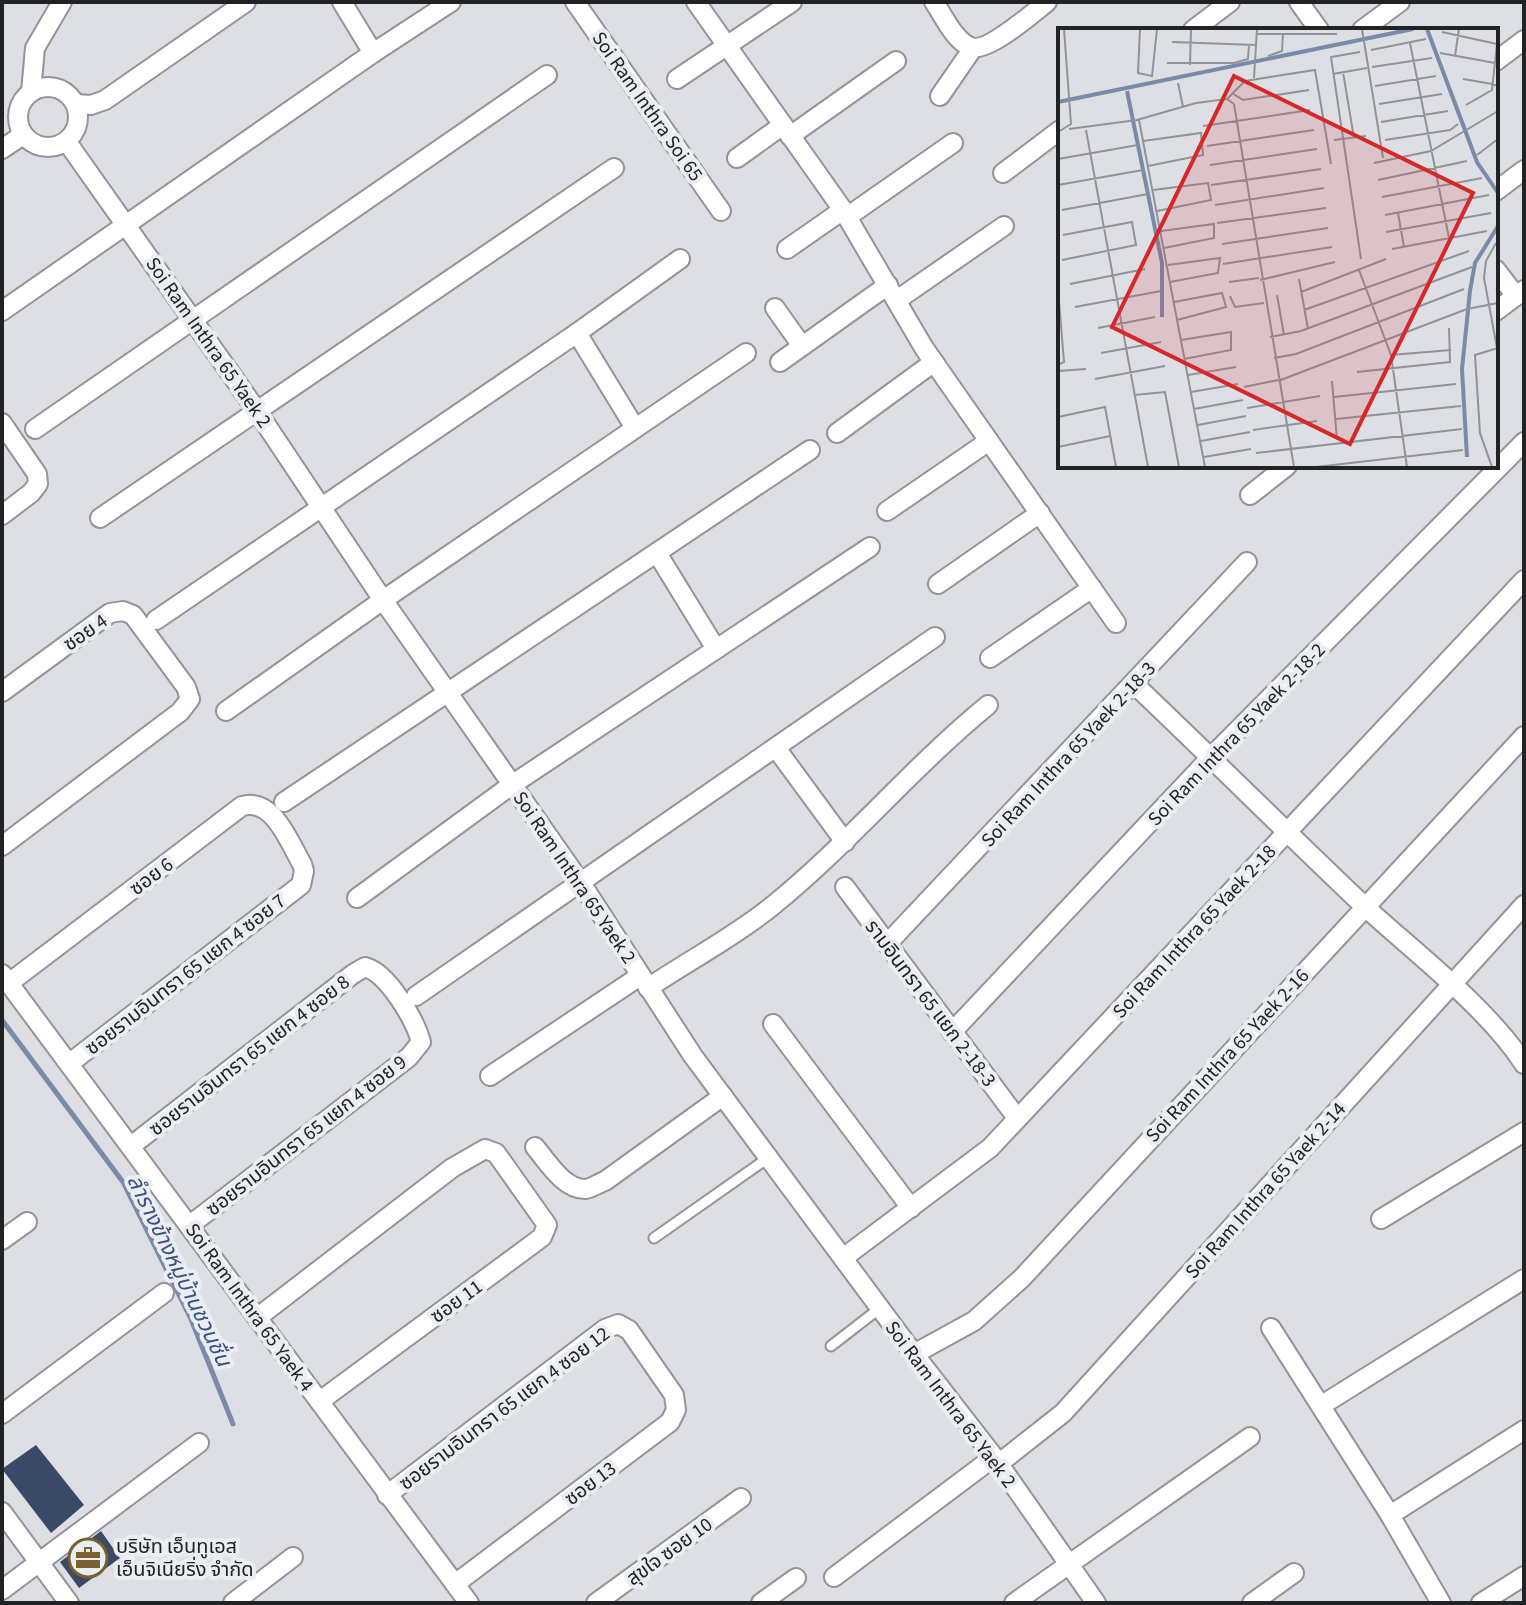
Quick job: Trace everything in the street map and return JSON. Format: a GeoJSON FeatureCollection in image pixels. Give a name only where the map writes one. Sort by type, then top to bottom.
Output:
{"type":"FeatureCollection","features":[{"type":"Feature","properties":{"kind":"street"},"geometry":{"type":"LineString","coordinates":[[31,92],[35,48],[62,2]]}},
{"type":"Feature","properties":{"kind":"street"},"geometry":{"type":"LineString","coordinates":[[76,104],[91,105],[105,100],[246,2]]}},
{"type":"Feature","properties":{"kind":"street"},"geometry":{"type":"LineString","coordinates":[[342,2],[373,53]]}},
{"type":"Feature","properties":{"kind":"street"},"geometry":{"type":"LineString","coordinates":[[2,311],[451,2]]}},
{"type":"Feature","properties":{"kind":"street","name":"Soi Ram Inthra Soi 65"},"geometry":{"type":"LineString","coordinates":[[575,2],[721,211]]}},
{"type":"Feature","properties":{"kind":"street"},"geometry":{"type":"LineString","coordinates":[[696,2],[845,213],[934,362],[1116,623]]}},
{"type":"Feature","properties":{"kind":"street"},"geometry":{"type":"LineString","coordinates":[[677,79],[726,45],[769,8],[792,2]]}},
{"type":"Feature","properties":{"kind":"street"},"geometry":{"type":"LineString","coordinates":[[934,2],[964,43],[973,48],[994,41],[1047,2]]}},
{"type":"Feature","properties":{"kind":"street"},"geometry":{"type":"LineString","coordinates":[[1196,28],[1230,2]]}},
{"type":"Feature","properties":{"kind":"street"},"geometry":{"type":"LineString","coordinates":[[1299,2],[1318,28]]}},
{"type":"Feature","properties":{"kind":"street"},"geometry":{"type":"LineString","coordinates":[[1365,28],[1400,2]]}},
{"type":"Feature","properties":{"kind":"street"},"geometry":{"type":"LineString","coordinates":[[1498,60],[1524,40]]}},
{"type":"Feature","properties":{"kind":"street"},"geometry":{"type":"LineString","coordinates":[[940,96],[973,48]]}},
{"type":"Feature","properties":{"kind":"street"},"geometry":{"type":"LineString","coordinates":[[737,158],[896,61]]}},
{"type":"Feature","properties":{"kind":"street"},"geometry":{"type":"LineString","coordinates":[[35,429],[547,75]]}},
{"type":"Feature","properties":{"kind":"street"},"geometry":{"type":"LineString","coordinates":[[51,87],[70,96],[76,104],[78,125],[67,142],[49,148],[30,142],[23,135],[17,117],[24,98],[31,92],[51,87]]}},
{"type":"Feature","properties":{"kind":"street"},"geometry":{"type":"LineString","coordinates":[[1003,173],[1058,132]]}},
{"type":"Feature","properties":{"kind":"street"},"geometry":{"type":"LineString","coordinates":[[2,149],[23,135]]}},
{"type":"Feature","properties":{"kind":"street","name":"Soi Ram Inthra 65 Yaek 2"},"geometry":{"type":"LineString","coordinates":[[67,142],[322,505],[383,600],[581,883],[644,982],[723,1096],[996,1461],[1096,1603]]}},
{"type":"Feature","properties":{"kind":"street"},"geometry":{"type":"LineString","coordinates":[[787,249],[953,143]]}},
{"type":"Feature","properties":{"kind":"street"},"geometry":{"type":"LineString","coordinates":[[100,518],[614,168]]}},
{"type":"Feature","properties":{"kind":"street"},"geometry":{"type":"LineString","coordinates":[[1498,190],[1524,170]]}},
{"type":"Feature","properties":{"kind":"street"},"geometry":{"type":"LineString","coordinates":[[780,362],[1004,226]]}},
{"type":"Feature","properties":{"kind":"street"},"geometry":{"type":"LineString","coordinates":[[156,620],[577,333],[680,259]]}},
{"type":"Feature","properties":{"kind":"street"},"geometry":{"type":"LineString","coordinates":[[1498,272],[1520,293],[1498,310]]}},
{"type":"Feature","properties":{"kind":"street"},"geometry":{"type":"LineString","coordinates":[[775,308],[802,346]]}},
{"type":"Feature","properties":{"kind":"street"},"geometry":{"type":"LineString","coordinates":[[577,333],[635,428]]}},
{"type":"Feature","properties":{"kind":"street"},"geometry":{"type":"LineString","coordinates":[[226,711],[746,353]]}},
{"type":"Feature","properties":{"kind":"street"},"geometry":{"type":"LineString","coordinates":[[837,433],[934,362]]}},
{"type":"Feature","properties":{"kind":"street"},"geometry":{"type":"LineString","coordinates":[[2,515],[38,484],[37,474],[3,424]]}},
{"type":"Feature","properties":{"kind":"street"},"geometry":{"type":"LineString","coordinates":[[887,511],[989,441]]}},
{"type":"Feature","properties":{"kind":"street","name":"Soi Ram Inthra 65 Yaek 2-18-2"},"geometry":{"type":"LineString","coordinates":[[952,1032],[1211,757],[1524,442]]}},
{"type":"Feature","properties":{"kind":"street"},"geometry":{"type":"LineString","coordinates":[[284,802],[810,450]]}},
{"type":"Feature","properties":{"kind":"street"},"geometry":{"type":"LineString","coordinates":[[1250,495],[1284,468]]}},
{"type":"Feature","properties":{"kind":"street"},"geometry":{"type":"LineString","coordinates":[[938,584],[1040,513]]}},
{"type":"Feature","properties":{"kind":"street"},"geometry":{"type":"LineString","coordinates":[[357,898],[513,784],[870,547]]}},
{"type":"Feature","properties":{"kind":"street"},"geometry":{"type":"LineString","coordinates":[[657,553],[716,649]]}},
{"type":"Feature","properties":{"kind":"street","name":"Soi Ram Inthra 65 Yaek 2-18-3"},"geometry":{"type":"LineString","coordinates":[[887,944],[1247,562]]}},
{"type":"Feature","properties":{"kind":"street","name":"Soi Ram Inthra 65 Yaek 2-18"},"geometry":{"type":"LineString","coordinates":[[843,1258],[990,1148],[1524,580]]}},
{"type":"Feature","properties":{"kind":"street"},"geometry":{"type":"LineString","coordinates":[[990,658],[1092,588]]}},
{"type":"Feature","properties":{"kind":"street","name":"ซอย 4"},"geometry":{"type":"LineString","coordinates":[[2,692],[110,613],[123,611],[133,615],[186,687],[190,699],[180,712],[2,846]]}},
{"type":"Feature","properties":{"kind":"street"},"geometry":{"type":"LineString","coordinates":[[408,999],[935,637]]}},
{"type":"Feature","properties":{"kind":"street"},"geometry":{"type":"LineString","coordinates":[[1134,684],[1365,907],[1518,1040],[1524,1064]]}},
{"type":"Feature","properties":{"kind":"street"},"geometry":{"type":"LineString","coordinates":[[490,1076],[769,908],[845,842],[955,733],[988,705]]}},
{"type":"Feature","properties":{"kind":"street","name":"Soi Ram Inthra 65 Yaek 2-16"},"geometry":{"type":"LineString","coordinates":[[914,1354],[974,1321],[998,1301],[1524,736]]}},
{"type":"Feature","properties":{"kind":"street"},"geometry":{"type":"LineString","coordinates":[[776,748],[845,842]]}},
{"type":"Feature","properties":{"kind":"street","name":"ซอย 6"},"geometry":{"type":"LineString","coordinates":[[6,979],[242,806],[260,805],[269,810],[304,871],[301,885]]}},
{"type":"Feature","properties":{"kind":"street","name":"ซอยรามอินทรา 65 แยก 4 ซอย 7"},"geometry":{"type":"LineString","coordinates":[[70,1063],[301,885]]}},
{"type":"Feature","properties":{"kind":"street","name":"รามอินทรา 65 แยก 2-18-3"},"geometry":{"type":"LineString","coordinates":[[845,887],[1017,1118]]}},
{"type":"Feature","properties":{"kind":"street","name":"Soi Ram Inthra 65 Yaek 2-14"},"geometry":{"type":"LineString","coordinates":[[834,1577],[1063,1413],[1524,905]]}},
{"type":"Feature","properties":{"kind":"street","name":"ซอยรามอินทรา 65 แยก 4 ซอย 8"},"geometry":{"type":"LineString","coordinates":[[131,1146],[365,967],[381,974],[408,999]]}},
{"type":"Feature","properties":{"kind":"street","name":"Soi Ram Inthra 65 Yaek 4"},"geometry":{"type":"LineString","coordinates":[[6,979],[469,1603]]}},
{"type":"Feature","properties":{"kind":"street","name":"ซอยรามอินทรา 65 แยก 4 ซอย 9"},"geometry":{"type":"LineString","coordinates":[[190,1225],[409,1057],[421,1042],[408,999]]}},
{"type":"Feature","properties":{"kind":"street"},"geometry":{"type":"LineString","coordinates":[[773,1024],[911,1208]]}},
{"type":"Feature","properties":{"kind":"street"},"geometry":{"type":"LineString","coordinates":[[535,1147],[557,1174],[575,1186],[587,1189],[605,1181],[723,1096]]}},
{"type":"Feature","properties":{"kind":"street"},"geometry":{"type":"LineString","coordinates":[[1381,1219],[1524,1132]]}},
{"type":"Feature","properties":{"kind":"street","name":"ซอย 11"},"geometry":{"type":"LineString","coordinates":[[258,1317],[471,1155],[485,1149],[496,1153],[519,1184],[547,1225],[542,1237],[320,1401]]}},
{"type":"Feature","properties":{"kind":"street"},"geometry":{"type":"LineString","coordinates":[[2,1240],[27,1222]]}},
{"type":"Feature","properties":{"kind":"street"},"geometry":{"type":"LineString","coordinates":[[1322,1405],[1524,1279]]}},
{"type":"Feature","properties":{"kind":"street"},"geometry":{"type":"LineString","coordinates":[[2,1414],[164,1293]]}},
{"type":"Feature","properties":{"kind":"street","name":"ซอยรามอินทรา 65 แยก 4 ซอย 12"},"geometry":{"type":"LineString","coordinates":[[387,1495],[605,1329],[618,1324],[629,1330],[651,1362]]}},
{"type":"Feature","properties":{"kind":"street"},"geometry":{"type":"LineString","coordinates":[[1271,1328],[1322,1405],[1441,1603]]}},
{"type":"Feature","properties":{"kind":"street","name":"ซอย 13"},"geometry":{"type":"LineString","coordinates":[[455,1584],[670,1422],[676,1410],[674,1395],[651,1362]]}},
{"type":"Feature","properties":{"kind":"street"},"geometry":{"type":"LineString","coordinates":[[1390,1515],[1524,1430]]}},
{"type":"Feature","properties":{"kind":"street"},"geometry":{"type":"LineString","coordinates":[[1014,1603],[1250,1437]]}},
{"type":"Feature","properties":{"kind":"street"},"geometry":{"type":"LineString","coordinates":[[2,1590],[199,1443]]}},
{"type":"Feature","properties":{"kind":"street","name":"สุขใจ ซอย 10"},"geometry":{"type":"LineString","coordinates":[[596,1603],[741,1498]]}},
{"type":"Feature","properties":{"kind":"street"},"geometry":{"type":"LineString","coordinates":[[2,1512],[69,1603]]}},
{"type":"Feature","properties":{"kind":"street"},"geometry":{"type":"LineString","coordinates":[[233,1603],[293,1557]]}},
{"type":"Feature","properties":{"kind":"street"},"geometry":{"type":"LineString","coordinates":[[1252,1603],[1294,1573]]}},
{"type":"Feature","properties":{"kind":"street"},"geometry":{"type":"LineString","coordinates":[[1481,1603],[1524,1576]]}},
{"type":"Feature","properties":{"kind":"street"},"geometry":{"type":"LineString","coordinates":[[761,1603],[796,1578]]}},
{"type":"Feature","properties":{"kind":"lane"},"geometry":{"type":"LineString","coordinates":[[654,1238],[768,1158]]}},
{"type":"Feature","properties":{"kind":"lane"},"geometry":{"type":"LineString","coordinates":[[831,1346],[880,1308]]}},
{"type":"Feature","properties":{"kind":"building"},"geometry":{"type":"Polygon","coordinates":[[[36,1445],[84,1505],[51,1533],[2,1469],[36,1445]]]}},
{"type":"Feature","properties":{"kind":"building","name":"บริษัท เอ็นทูเอส เอ็นจิเนียริ่ง จำกัด"},"geometry":{"type":"Polygon","coordinates":[[[101,1531],[120,1558],[79,1588],[60,1562],[101,1531]]]}},
{"type":"Feature","properties":{"kind":"waterway","name":"ลำรางข้างหมู่บ้านชวนชื่น"},"geometry":{"type":"LineString","coordinates":[[2,1020],[123,1182],[191,1319],[233,1424]]}},
{"type":"Feature","properties":{"kind":"place","name":"บริษัท เอ็นทูเอส เอ็นจิเนียริ่ง จำกัด"},"geometry":{"type":"Point","coordinates":[88,1558]}}]}
